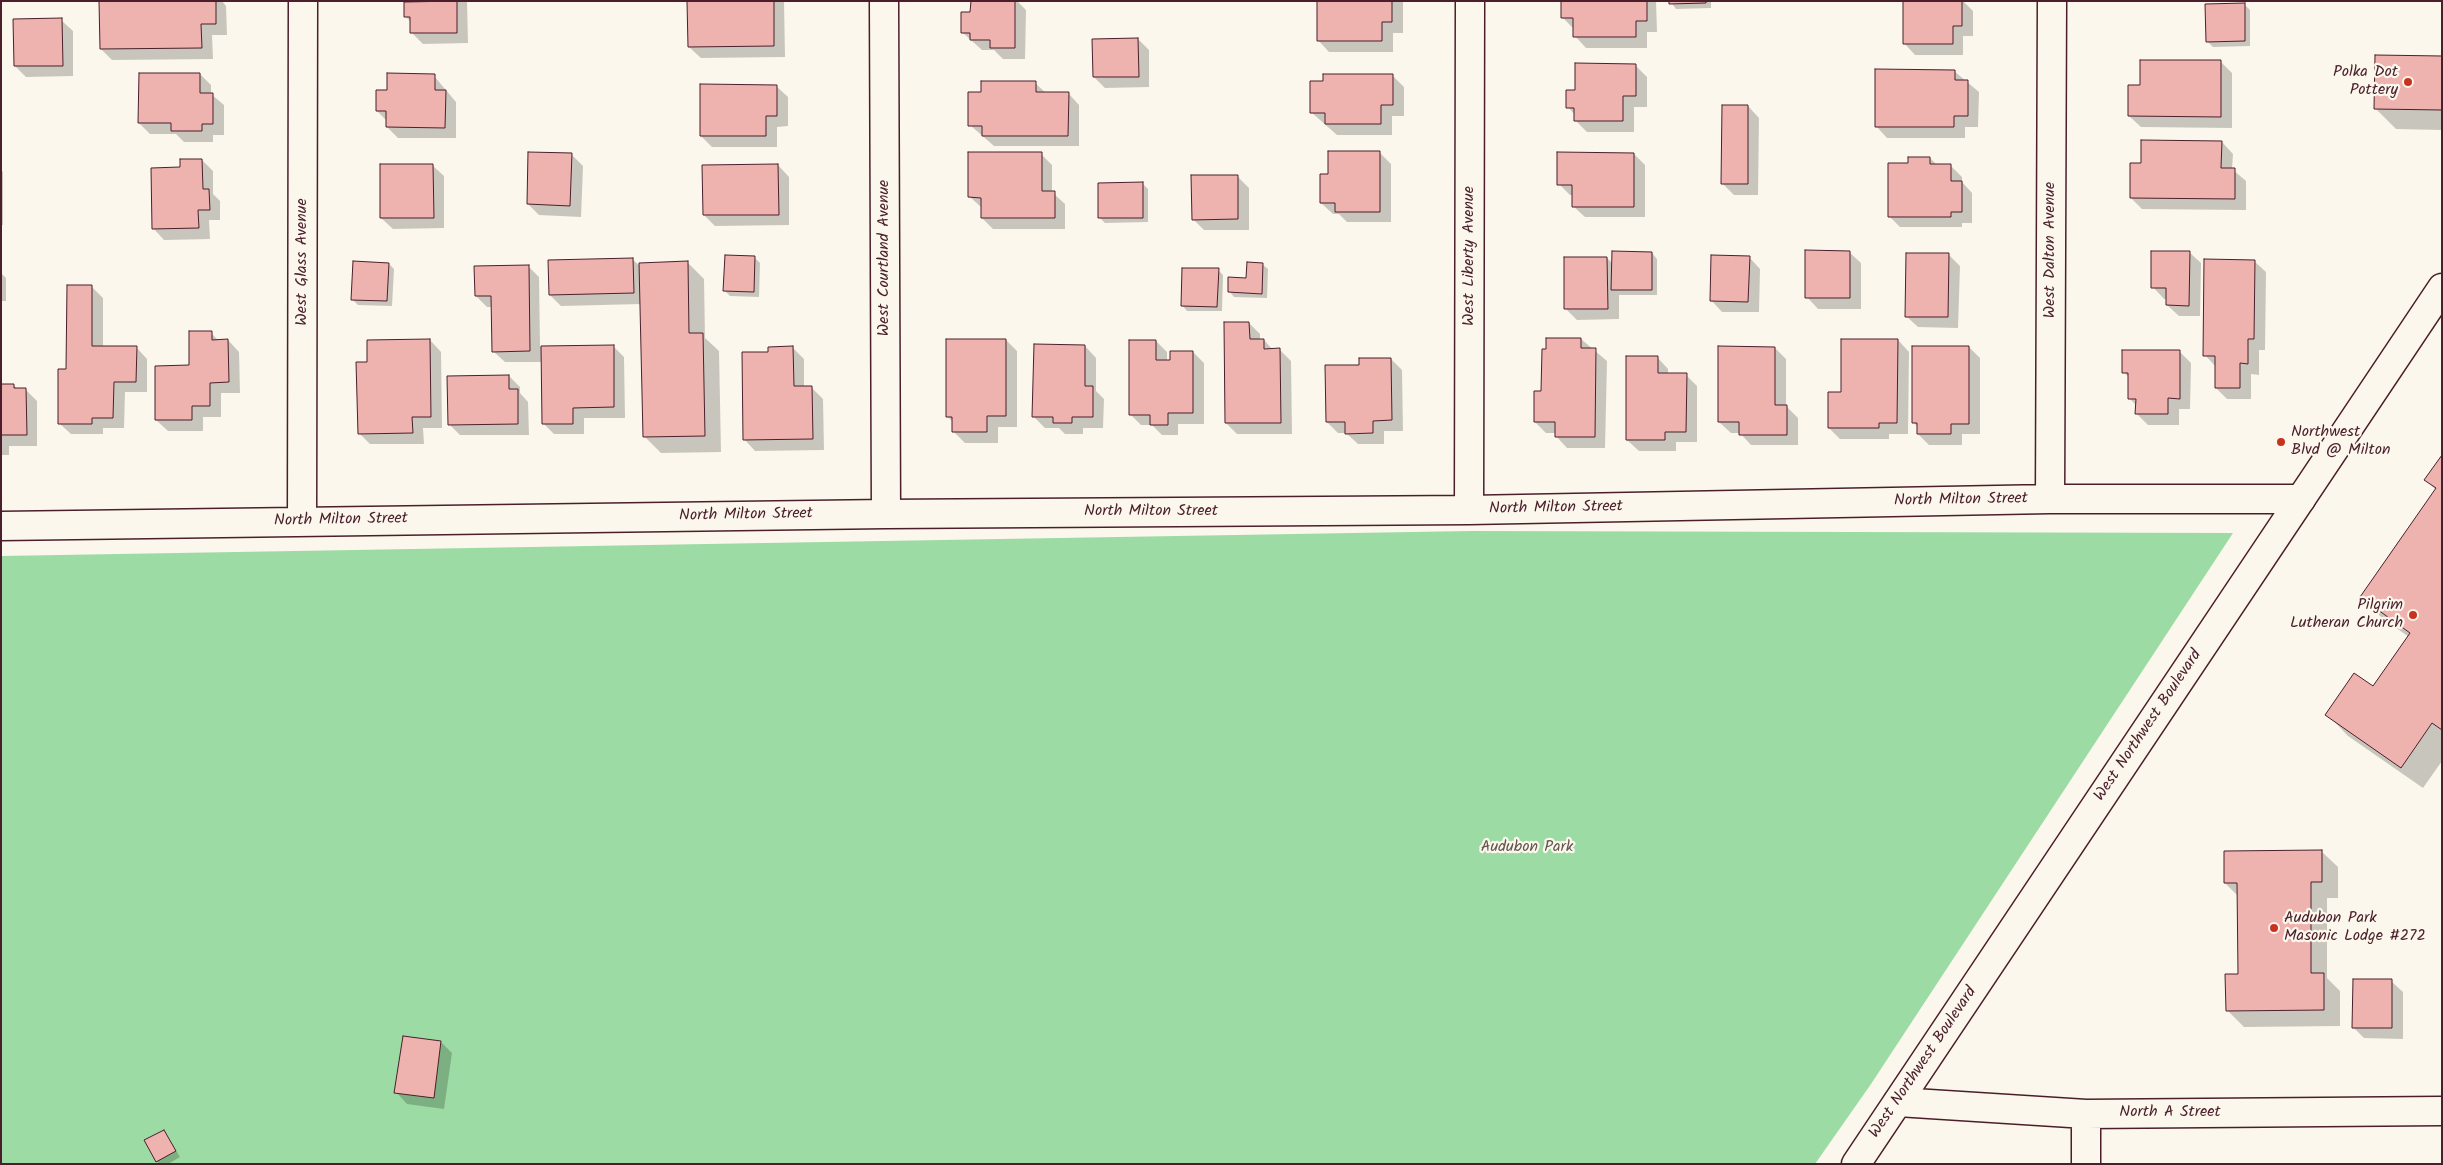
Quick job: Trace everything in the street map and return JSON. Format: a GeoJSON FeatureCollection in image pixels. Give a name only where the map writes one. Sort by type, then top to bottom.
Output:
{"type":"FeatureCollection","features":[{"type":"Feature","properties":{"kind":"street","name":"West Glass Avenue"},"geometry":{"type":"LineString","coordinates":[[302,522],[304,1]]}},
{"type":"Feature","properties":{"kind":"street","name":"West Courtland Avenue"},"geometry":{"type":"LineString","coordinates":[[884,1],[886,514]]}},
{"type":"Feature","properties":{"kind":"street","name":"West Liberty Avenue"},"geometry":{"type":"LineString","coordinates":[[1469,510],[1470,1]]}},
{"type":"Feature","properties":{"kind":"street","name":"West Dalton Avenue"},"geometry":{"type":"LineString","coordinates":[[2050,499],[2052,1]]}},
{"type":"Feature","properties":{"kind":"street","name":"West Northwest Boulevard"},"geometry":{"type":"LineString","coordinates":[[1856,1164],[2442,288]]}},
{"type":"Feature","properties":{"kind":"street","name":"North Milton Street"},"geometry":{"type":"LineString","coordinates":[[1,526],[886,514],[1469,510],[2050,499],[2300,499]]}},
{"type":"Feature","properties":{"kind":"street","name":"North A Street"},"geometry":{"type":"LineString","coordinates":[[1898,1102],[2086,1114],[2442,1111]]}},
{"type":"Feature","properties":{"kind":"street"},"geometry":{"type":"LineString","coordinates":[[2086,1114],[2086,1164]]}},
{"type":"Feature","properties":{"kind":"green space","name":"Audubon Park"},"geometry":{"type":"Polygon","coordinates":[[[1471,531],[2233,533],[1871,1084],[1815,1164],[1,1164],[1,556],[1471,531]]]}},
{"type":"Feature","properties":{"kind":"building"},"geometry":{"type":"Polygon","coordinates":[[[99,1],[216,1],[216,24],[201,24],[202,48],[100,49],[99,1]]]}},
{"type":"Feature","properties":{"kind":"building"},"geometry":{"type":"Polygon","coordinates":[[[457,1],[457,33],[410,33],[410,17],[404,17],[404,2],[457,1]]]}},
{"type":"Feature","properties":{"kind":"building"},"geometry":{"type":"Polygon","coordinates":[[[687,1],[774,1],[774,46],[688,47],[687,1]]]}},
{"type":"Feature","properties":{"kind":"building"},"geometry":{"type":"Polygon","coordinates":[[[971,1],[1015,1],[1015,48],[990,48],[990,40],[970,40],[970,33],[961,33],[961,12],[970,12],[971,1]]]}},
{"type":"Feature","properties":{"kind":"building"},"geometry":{"type":"Polygon","coordinates":[[[1317,1],[1392,1],[1392,22],[1382,22],[1382,41],[1317,41],[1317,1]]]}},
{"type":"Feature","properties":{"kind":"building"},"geometry":{"type":"Polygon","coordinates":[[[1561,1],[1647,1],[1647,21],[1636,21],[1636,37],[1573,37],[1573,18],[1561,18],[1561,1]]]}},
{"type":"Feature","properties":{"kind":"building"},"geometry":{"type":"Polygon","coordinates":[[[1669,1],[1706,1],[1706,3],[1669,4],[1669,1]]]}},
{"type":"Feature","properties":{"kind":"building"},"geometry":{"type":"Polygon","coordinates":[[[1903,1],[1962,1],[1962,26],[1953,26],[1953,44],[1903,44],[1903,1]]]}},
{"type":"Feature","properties":{"kind":"building"},"geometry":{"type":"Polygon","coordinates":[[[2245,3],[2245,41],[2206,42],[2205,4],[2245,3]]]}},
{"type":"Feature","properties":{"kind":"building"},"geometry":{"type":"Polygon","coordinates":[[[62,18],[63,66],[14,66],[13,19],[62,18]]]}},
{"type":"Feature","properties":{"kind":"building"},"geometry":{"type":"Polygon","coordinates":[[[1138,38],[1139,77],[1093,77],[1092,39],[1138,38]]]}},
{"type":"Feature","properties":{"kind":"building","name":"Polka Dot Pottery"},"geometry":{"type":"Polygon","coordinates":[[[2375,55],[2442,56],[2442,110],[2374,109],[2375,55]]]}},
{"type":"Feature","properties":{"kind":"building"},"geometry":{"type":"Polygon","coordinates":[[[2140,60],[2221,60],[2221,117],[2128,116],[2128,85],[2140,85],[2140,60]]]}},
{"type":"Feature","properties":{"kind":"building"},"geometry":{"type":"Polygon","coordinates":[[[1575,63],[1636,64],[1636,96],[1623,96],[1623,121],[1574,121],[1574,108],[1566,108],[1566,90],[1575,90],[1575,63]]]}},
{"type":"Feature","properties":{"kind":"building"},"geometry":{"type":"Polygon","coordinates":[[[1875,69],[1955,70],[1955,80],[1968,80],[1968,116],[1954,116],[1954,127],[1875,127],[1875,69]]]}},
{"type":"Feature","properties":{"kind":"building"},"geometry":{"type":"Polygon","coordinates":[[[139,73],[200,73],[200,93],[213,93],[213,124],[202,124],[202,131],[171,131],[171,123],[138,123],[139,73]]]}},
{"type":"Feature","properties":{"kind":"building"},"geometry":{"type":"Polygon","coordinates":[[[387,73],[435,74],[435,90],[446,90],[445,128],[386,127],[386,111],[376,111],[376,90],[387,90],[387,73]]]}},
{"type":"Feature","properties":{"kind":"building"},"geometry":{"type":"Polygon","coordinates":[[[1323,74],[1393,74],[1393,105],[1381,105],[1381,124],[1325,124],[1325,113],[1310,113],[1310,81],[1323,81],[1323,74]]]}},
{"type":"Feature","properties":{"kind":"building"},"geometry":{"type":"Polygon","coordinates":[[[981,81],[1036,81],[1036,92],[1069,92],[1068,136],[982,136],[982,126],[968,126],[968,92],[981,92],[981,81]]]}},
{"type":"Feature","properties":{"kind":"building"},"geometry":{"type":"Polygon","coordinates":[[[700,84],[777,85],[777,116],[766,116],[766,136],[700,136],[700,84]]]}},
{"type":"Feature","properties":{"kind":"building"},"geometry":{"type":"Polygon","coordinates":[[[1722,105],[1748,105],[1748,184],[1721,184],[1722,105]]]}},
{"type":"Feature","properties":{"kind":"building"},"geometry":{"type":"Polygon","coordinates":[[[2141,140],[2222,141],[2221,168],[2235,168],[2235,199],[2130,198],[2130,163],[2141,163],[2141,140]]]}},
{"type":"Feature","properties":{"kind":"building"},"geometry":{"type":"Polygon","coordinates":[[[1328,151],[1380,151],[1380,212],[1335,212],[1335,203],[1320,203],[1320,174],[1328,174],[1328,151]]]}},
{"type":"Feature","properties":{"kind":"building"},"geometry":{"type":"Polygon","coordinates":[[[528,152],[572,153],[570,206],[527,204],[528,152]]]}},
{"type":"Feature","properties":{"kind":"building"},"geometry":{"type":"Polygon","coordinates":[[[968,152],[1042,152],[1042,191],[1055,191],[1055,218],[981,218],[981,198],[968,197],[968,152]]]}},
{"type":"Feature","properties":{"kind":"building"},"geometry":{"type":"Polygon","coordinates":[[[1557,152],[1634,153],[1634,207],[1572,207],[1572,185],[1557,185],[1557,152]]]}},
{"type":"Feature","properties":{"kind":"building"},"geometry":{"type":"Polygon","coordinates":[[[1908,157],[1930,157],[1930,164],[1951,164],[1951,181],[1962,181],[1962,212],[1951,212],[1951,217],[1888,217],[1888,163],[1908,163],[1908,157]]]}},
{"type":"Feature","properties":{"kind":"building"},"geometry":{"type":"Polygon","coordinates":[[[180,159],[202,159],[203,189],[209,189],[210,210],[198,210],[199,228],[152,229],[151,168],[180,167],[180,159]]]}},
{"type":"Feature","properties":{"kind":"building"},"geometry":{"type":"Polygon","coordinates":[[[380,164],[433,164],[434,218],[380,218],[380,164]]]}},
{"type":"Feature","properties":{"kind":"building"},"geometry":{"type":"Polygon","coordinates":[[[778,164],[779,215],[703,215],[702,165],[778,164]]]}},
{"type":"Feature","properties":{"kind":"building"},"geometry":{"type":"Polygon","coordinates":[[[1191,175],[1238,175],[1238,219],[1192,220],[1191,175]]]}},
{"type":"Feature","properties":{"kind":"building"},"geometry":{"type":"Polygon","coordinates":[[[1143,182],[1143,218],[1098,218],[1098,183],[1143,182]]]}},
{"type":"Feature","properties":{"kind":"building"},"geometry":{"type":"Polygon","coordinates":[[[1805,250],[1850,251],[1850,298],[1805,298],[1805,250]]]}},
{"type":"Feature","properties":{"kind":"building"},"geometry":{"type":"Polygon","coordinates":[[[1612,251],[1652,252],[1652,290],[1611,290],[1612,251]]]}},
{"type":"Feature","properties":{"kind":"building"},"geometry":{"type":"Polygon","coordinates":[[[2151,251],[2190,251],[2189,306],[2166,305],[2166,288],[2151,288],[2151,251]]]}},
{"type":"Feature","properties":{"kind":"building"},"geometry":{"type":"Polygon","coordinates":[[[1906,253],[1949,253],[1948,317],[1905,317],[1906,253]]]}},
{"type":"Feature","properties":{"kind":"building"},"geometry":{"type":"Polygon","coordinates":[[[725,255],[755,256],[754,292],[723,291],[725,255]]]}},
{"type":"Feature","properties":{"kind":"building"},"geometry":{"type":"Polygon","coordinates":[[[1711,255],[1750,256],[1748,302],[1710,301],[1711,255]]]}},
{"type":"Feature","properties":{"kind":"building"},"geometry":{"type":"Polygon","coordinates":[[[1564,257],[1607,257],[1608,309],[1564,309],[1564,257]]]}},
{"type":"Feature","properties":{"kind":"building"},"geometry":{"type":"Polygon","coordinates":[[[633,258],[634,293],[549,295],[548,260],[633,258]]]}},
{"type":"Feature","properties":{"kind":"building"},"geometry":{"type":"Polygon","coordinates":[[[2204,259],[2255,260],[2254,339],[2248,339],[2248,364],[2240,363],[2240,388],[2215,388],[2215,356],[2203,356],[2204,259]]]}},
{"type":"Feature","properties":{"kind":"building"},"geometry":{"type":"Polygon","coordinates":[[[353,261],[389,263],[387,301],[351,300],[353,261]]]}},
{"type":"Feature","properties":{"kind":"building"},"geometry":{"type":"Polygon","coordinates":[[[688,261],[689,333],[703,333],[705,436],[643,437],[639,263],[688,261]]]}},
{"type":"Feature","properties":{"kind":"building"},"geometry":{"type":"Polygon","coordinates":[[[1247,262],[1263,263],[1262,294],[1228,292],[1228,277],[1246,278],[1247,262]]]}},
{"type":"Feature","properties":{"kind":"building"},"geometry":{"type":"Polygon","coordinates":[[[529,265],[530,351],[492,352],[491,296],[475,296],[474,266],[529,265]]]}},
{"type":"Feature","properties":{"kind":"building"},"geometry":{"type":"Polygon","coordinates":[[[1182,268],[1219,268],[1217,307],[1181,306],[1182,268]]]}},
{"type":"Feature","properties":{"kind":"building"},"geometry":{"type":"Polygon","coordinates":[[[67,285],[92,285],[92,346],[137,346],[136,382],[114,382],[113,418],[92,418],[92,424],[58,424],[58,369],[66,369],[67,285]]]}},
{"type":"Feature","properties":{"kind":"building"},"geometry":{"type":"Polygon","coordinates":[[[1224,322],[1249,322],[1250,339],[1264,339],[1264,349],[1280,348],[1281,423],[1225,423],[1224,322]]]}},
{"type":"Feature","properties":{"kind":"building"},"geometry":{"type":"Polygon","coordinates":[[[189,331],[212,331],[212,340],[228,339],[229,382],[210,383],[210,406],[192,406],[192,420],[155,420],[155,366],[189,365],[189,331]]]}},
{"type":"Feature","properties":{"kind":"building"},"geometry":{"type":"Polygon","coordinates":[[[1546,338],[1581,338],[1581,348],[1596,348],[1595,437],[1555,437],[1555,422],[1534,422],[1534,391],[1541,391],[1542,349],[1546,349],[1546,338]]]}},
{"type":"Feature","properties":{"kind":"building"},"geometry":{"type":"Polygon","coordinates":[[[430,339],[431,417],[412,417],[413,433],[358,434],[356,362],[367,362],[367,340],[430,339]]]}},
{"type":"Feature","properties":{"kind":"building"},"geometry":{"type":"Polygon","coordinates":[[[946,339],[1006,339],[1006,416],[987,416],[987,432],[952,432],[952,417],[946,417],[946,339]]]}},
{"type":"Feature","properties":{"kind":"building"},"geometry":{"type":"Polygon","coordinates":[[[1841,339],[1898,339],[1897,423],[1879,423],[1879,428],[1828,428],[1828,392],[1841,392],[1841,339]]]}},
{"type":"Feature","properties":{"kind":"building"},"geometry":{"type":"Polygon","coordinates":[[[1129,340],[1156,340],[1156,360],[1170,360],[1170,351],[1193,351],[1193,413],[1168,413],[1168,425],[1150,425],[1150,415],[1129,415],[1129,340]]]}},
{"type":"Feature","properties":{"kind":"building"},"geometry":{"type":"Polygon","coordinates":[[[1034,344],[1085,345],[1085,386],[1093,386],[1093,417],[1072,417],[1072,423],[1053,423],[1053,417],[1032,417],[1034,344]]]}},
{"type":"Feature","properties":{"kind":"building"},"geometry":{"type":"Polygon","coordinates":[[[614,345],[614,407],[573,408],[573,424],[542,424],[541,346],[614,345]]]}},
{"type":"Feature","properties":{"kind":"building"},"geometry":{"type":"Polygon","coordinates":[[[793,346],[794,386],[812,386],[813,439],[743,440],[742,352],[768,352],[768,347],[793,346]]]}},
{"type":"Feature","properties":{"kind":"building"},"geometry":{"type":"Polygon","coordinates":[[[1718,346],[1775,347],[1775,405],[1787,405],[1787,435],[1739,435],[1739,422],[1718,422],[1718,346]]]}},
{"type":"Feature","properties":{"kind":"building"},"geometry":{"type":"Polygon","coordinates":[[[1912,346],[1969,346],[1969,424],[1951,424],[1951,434],[1917,434],[1917,423],[1912,423],[1912,346]]]}},
{"type":"Feature","properties":{"kind":"building"},"geometry":{"type":"Polygon","coordinates":[[[2122,350],[2180,350],[2180,399],[2168,398],[2168,414],[2135,414],[2136,399],[2128,399],[2128,373],[2122,373],[2122,350]]]}},
{"type":"Feature","properties":{"kind":"building"},"geometry":{"type":"Polygon","coordinates":[[[1626,356],[1658,356],[1658,373],[1687,373],[1686,432],[1665,432],[1665,440],[1626,440],[1626,356]]]}},
{"type":"Feature","properties":{"kind":"building"},"geometry":{"type":"Polygon","coordinates":[[[1359,358],[1391,358],[1392,420],[1373,421],[1373,433],[1345,434],[1345,422],[1326,422],[1325,365],[1359,365],[1359,358]]]}},
{"type":"Feature","properties":{"kind":"building"},"geometry":{"type":"Polygon","coordinates":[[[509,375],[509,389],[518,389],[518,424],[448,425],[447,376],[509,375]]]}},
{"type":"Feature","properties":{"kind":"building"},"geometry":{"type":"Polygon","coordinates":[[[1,384],[14,384],[14,388],[26,388],[27,435],[1,435],[1,384]]]}},
{"type":"Feature","properties":{"kind":"building","name":"Pilgrim Lutheran Church"},"geometry":{"type":"Polygon","coordinates":[[[2442,455],[2442,730],[2432,723],[2401,768],[2325,715],[2354,673],[2373,686],[2410,633],[2360,597],[2436,488],[2424,480],[2442,455]]]}},
{"type":"Feature","properties":{"kind":"building","name":"Audubon Park Masonic Lodge #272"},"geometry":{"type":"Polygon","coordinates":[[[2322,850],[2322,882],[2311,882],[2311,973],[2324,973],[2324,1010],[2226,1011],[2225,974],[2238,974],[2237,883],[2224,883],[2224,851],[2322,850]]]}},
{"type":"Feature","properties":{"kind":"building"},"geometry":{"type":"Polygon","coordinates":[[[2353,979],[2392,979],[2392,1028],[2352,1028],[2353,979]]]}},
{"type":"Feature","properties":{"kind":"building"},"geometry":{"type":"Polygon","coordinates":[[[403,1036],[441,1041],[434,1098],[394,1093],[403,1036]]]}},
{"type":"Feature","properties":{"kind":"building"},"geometry":{"type":"Polygon","coordinates":[[[164,1130],[176,1151],[156,1162],[144,1140],[164,1130]]]}},
{"type":"Feature","properties":{"kind":"place","name":"Polka Dot Pottery"},"geometry":{"type":"Point","coordinates":[2408,82]}},
{"type":"Feature","properties":{"kind":"place","name":"Northwest Blvd @ Milton"},"geometry":{"type":"Point","coordinates":[2281,442]}},
{"type":"Feature","properties":{"kind":"place","name":"Pilgrim Lutheran Church"},"geometry":{"type":"Point","coordinates":[2413,615]}},
{"type":"Feature","properties":{"kind":"place","name":"Audubon Park Masonic Lodge #272"},"geometry":{"type":"Point","coordinates":[2274,928]}}]}
